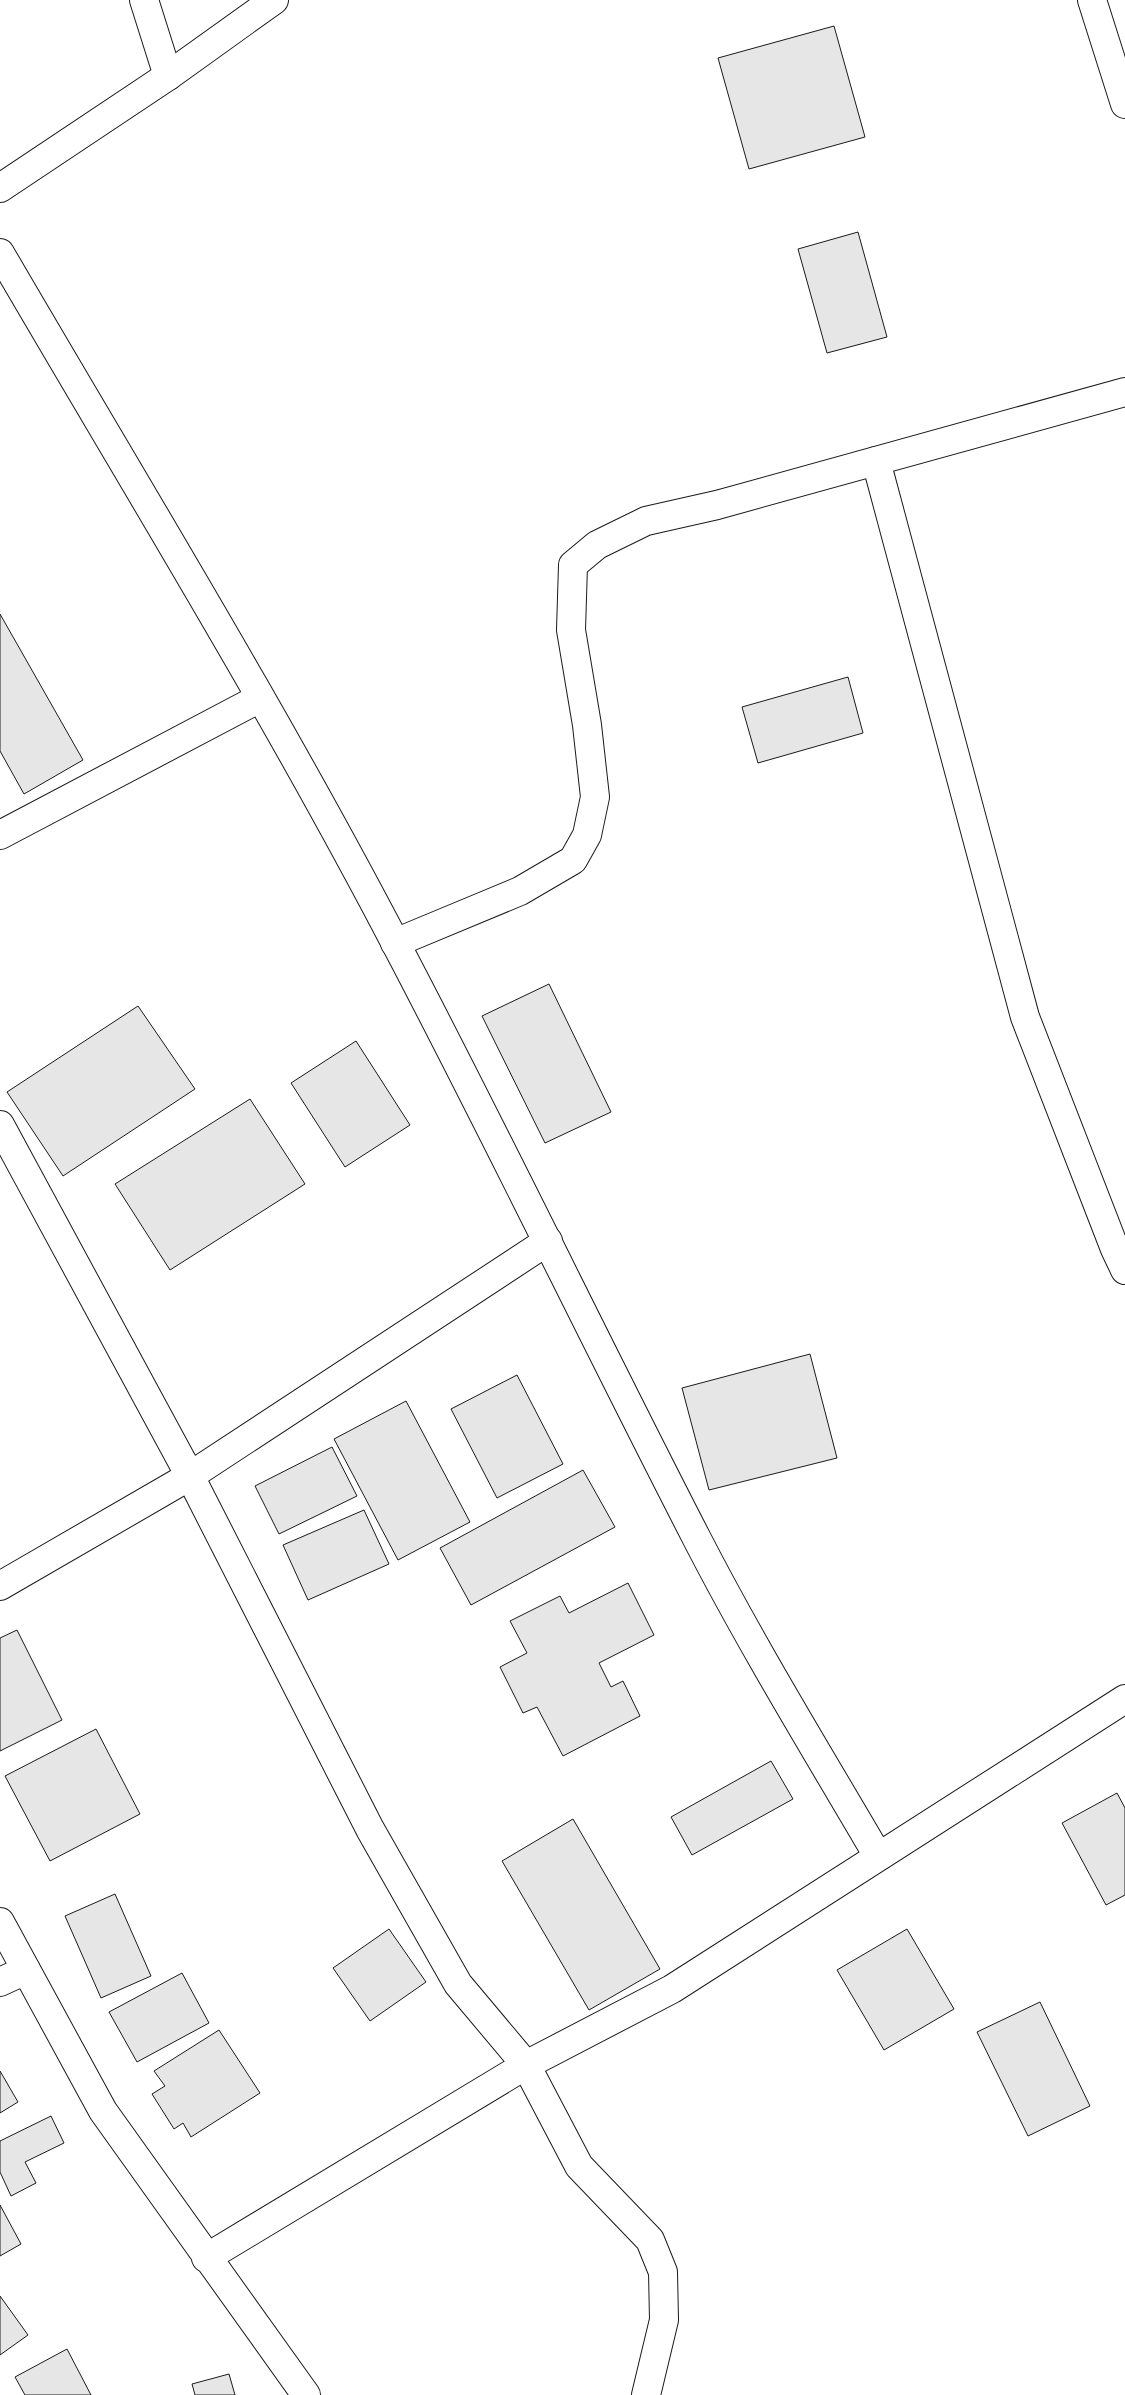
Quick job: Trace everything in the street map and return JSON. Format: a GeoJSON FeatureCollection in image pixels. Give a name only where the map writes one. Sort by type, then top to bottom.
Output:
{"type":"FeatureCollection","features":[{"type":"Feature","properties":{"kind":"street"},"geometry":{"type":"LineString","coordinates":[[144,0],[168,76]]}},
{"type":"Feature","properties":{"kind":"street"},"geometry":{"type":"LineString","coordinates":[[0,188],[168,76],[274,0]]}},
{"type":"Feature","properties":{"kind":"street"},"geometry":{"type":"LineString","coordinates":[[1092,0],[1125,104]]}},
{"type":"Feature","properties":{"kind":"street"},"geometry":{"type":"LineString","coordinates":[[0,253],[260,698],[395,943],[548,1241],[697,1540],[807,1739],[878,1856]]}},
{"type":"Feature","properties":{"kind":"street"},"geometry":{"type":"LineString","coordinates":[[395,943],[520,891],[574,860],[587,835],[595,797],[587,724],[571,630],[573,565],[597,545],[646,521],[716,505],[1125,392]]}},
{"type":"Feature","properties":{"kind":"street"},"geometry":{"type":"LineString","coordinates":[[876,461],[1025,1017],[1115,1249],[1125,1270]]}},
{"type":"Feature","properties":{"kind":"street"},"geometry":{"type":"LineString","coordinates":[[0,835],[260,698]]}},
{"type":"Feature","properties":{"kind":"street"},"geometry":{"type":"LineString","coordinates":[[0,1124],[190,1476],[389,1864],[458,1984],[526,2065],[579,2166],[650,2240],[663,2272],[664,2320],[646,2395]]}},
{"type":"Feature","properties":{"kind":"street"},"geometry":{"type":"LineString","coordinates":[[0,1586],[190,1476],[548,1241]]}},
{"type":"Feature","properties":{"kind":"street"},"geometry":{"type":"LineString","coordinates":[[206,2258],[526,2065],[672,1989],[1125,1699]]}},
{"type":"Feature","properties":{"kind":"street"},"geometry":{"type":"LineString","coordinates":[[0,1922],[103,2111],[206,2258],[306,2395]]}},
{"type":"Feature","properties":{"kind":"street"},"geometry":{"type":"LineString","coordinates":[[0,1982],[26,1970]]}},
{"type":"Feature","properties":{"kind":"building"},"geometry":{"type":"Polygon","coordinates":[[[834,26],[865,137],[749,169],[718,58],[834,26]]]}},
{"type":"Feature","properties":{"kind":"building"},"geometry":{"type":"Polygon","coordinates":[[[858,232],[887,337],[827,353],[798,249],[858,232]]]}},
{"type":"Feature","properties":{"kind":"building"},"geometry":{"type":"Polygon","coordinates":[[[0,614],[83,760],[24,794],[0,751],[0,614]]]}},
{"type":"Feature","properties":{"kind":"building"},"geometry":{"type":"Polygon","coordinates":[[[848,677],[863,733],[758,763],[742,707],[848,677]]]}},
{"type":"Feature","properties":{"kind":"building"},"geometry":{"type":"Polygon","coordinates":[[[549,984],[611,1112],[545,1143],[482,1016],[549,984]]]}},
{"type":"Feature","properties":{"kind":"building"},"geometry":{"type":"Polygon","coordinates":[[[138,1006],[195,1089],[63,1176],[7,1092],[138,1006]]]}},
{"type":"Feature","properties":{"kind":"building"},"geometry":{"type":"Polygon","coordinates":[[[356,1041],[410,1125],[345,1167],[291,1083],[356,1041]]]}},
{"type":"Feature","properties":{"kind":"building"},"geometry":{"type":"Polygon","coordinates":[[[250,1099],[305,1184],[170,1270],[115,1184],[250,1099]]]}},
{"type":"Feature","properties":{"kind":"building"},"geometry":{"type":"Polygon","coordinates":[[[810,1354],[837,1458],[709,1490],[682,1388],[810,1354]]]}},
{"type":"Feature","properties":{"kind":"building"},"geometry":{"type":"Polygon","coordinates":[[[517,1375],[563,1464],[497,1498],[451,1409],[517,1375]]]}},
{"type":"Feature","properties":{"kind":"building"},"geometry":{"type":"Polygon","coordinates":[[[406,1401],[470,1522],[398,1560],[334,1439],[406,1401]]]}},
{"type":"Feature","properties":{"kind":"building"},"geometry":{"type":"Polygon","coordinates":[[[332,1447],[357,1496],[279,1534],[255,1486],[332,1447]]]}},
{"type":"Feature","properties":{"kind":"building"},"geometry":{"type":"Polygon","coordinates":[[[583,1470],[615,1527],[471,1605],[440,1548],[583,1470]]]}},
{"type":"Feature","properties":{"kind":"building"},"geometry":{"type":"Polygon","coordinates":[[[364,1510],[389,1564],[308,1600],[283,1545],[364,1510]]]}},
{"type":"Feature","properties":{"kind":"building"},"geometry":{"type":"Polygon","coordinates":[[[628,1583],[654,1635],[599,1663],[611,1687],[623,1681],[640,1716],[563,1756],[537,1707],[523,1713],[500,1667],[527,1653],[510,1621],[560,1596],[569,1613],[628,1583]]]}},
{"type":"Feature","properties":{"kind":"building"},"geometry":{"type":"Polygon","coordinates":[[[17,1630],[62,1720],[0,1751],[0,1638],[17,1630]]]}},
{"type":"Feature","properties":{"kind":"building"},"geometry":{"type":"Polygon","coordinates":[[[96,1729],[140,1814],[50,1861],[5,1776],[96,1729]]]}},
{"type":"Feature","properties":{"kind":"building"},"geometry":{"type":"Polygon","coordinates":[[[771,1761],[793,1799],[692,1855],[671,1817],[771,1761]]]}},
{"type":"Feature","properties":{"kind":"building"},"geometry":{"type":"Polygon","coordinates":[[[1117,1793],[1125,1808],[1125,1895],[1106,1905],[1062,1823],[1117,1793]]]}},
{"type":"Feature","properties":{"kind":"building"},"geometry":{"type":"Polygon","coordinates":[[[573,1819],[660,1969],[589,2010],[502,1861],[573,1819]]]}},
{"type":"Feature","properties":{"kind":"building"},"geometry":{"type":"Polygon","coordinates":[[[115,1894],[151,1976],[101,1998],[65,1916],[115,1894]]]}},
{"type":"Feature","properties":{"kind":"building"},"geometry":{"type":"Polygon","coordinates":[[[389,1929],[426,1982],[370,2021],[333,1968],[389,1929]]]}},
{"type":"Feature","properties":{"kind":"building"},"geometry":{"type":"Polygon","coordinates":[[[907,1929],[954,2009],[884,2050],[837,1970],[907,1929]]]}},
{"type":"Feature","properties":{"kind":"building"},"geometry":{"type":"Polygon","coordinates":[[[182,1973],[209,2023],[137,2062],[109,2012],[182,1973]]]}},
{"type":"Feature","properties":{"kind":"building"},"geometry":{"type":"Polygon","coordinates":[[[1040,2002],[1090,2106],[1028,2136],[977,2032],[1040,2002]]]}},
{"type":"Feature","properties":{"kind":"building"},"geometry":{"type":"Polygon","coordinates":[[[219,2030],[260,2093],[191,2137],[183,2123],[174,2129],[152,2094],[165,2086],[154,2071],[219,2030]]]}},
{"type":"Feature","properties":{"kind":"building"},"geometry":{"type":"Polygon","coordinates":[[[0,2071],[18,2102],[0,2113],[0,2071]]]}},
{"type":"Feature","properties":{"kind":"building"},"geometry":{"type":"Polygon","coordinates":[[[51,2116],[64,2143],[25,2162],[36,2183],[11,2196],[0,2172],[0,2141],[51,2116]]]}},
{"type":"Feature","properties":{"kind":"building"},"geometry":{"type":"Polygon","coordinates":[[[0,2205],[21,2244],[0,2256],[0,2205]]]}},
{"type":"Feature","properties":{"kind":"building"},"geometry":{"type":"Polygon","coordinates":[[[0,2296],[28,2335],[0,2355],[0,2296]]]}},
{"type":"Feature","properties":{"kind":"building"},"geometry":{"type":"Polygon","coordinates":[[[67,2349],[91,2395],[25,2395],[15,2377],[67,2349]]]}},
{"type":"Feature","properties":{"kind":"building"},"geometry":{"type":"Polygon","coordinates":[[[229,2374],[235,2395],[195,2395],[192,2384],[229,2374]]]}}]}
